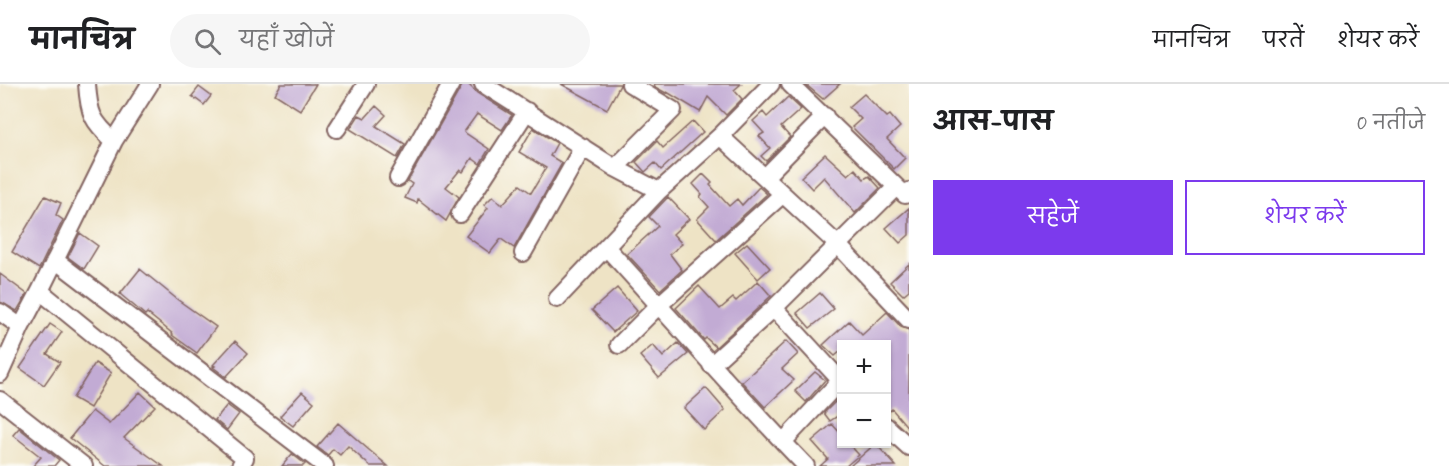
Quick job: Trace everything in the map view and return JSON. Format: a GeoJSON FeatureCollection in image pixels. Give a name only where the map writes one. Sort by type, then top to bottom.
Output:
{"type":"FeatureCollection","features":[{"type":"Feature","properties":{"kind":"street"},"geometry":{"type":"LineString","coordinates":[[87,84],[92,118],[114,141]]}},
{"type":"Feature","properties":{"kind":"street"},"geometry":{"type":"LineString","coordinates":[[0,374],[114,141],[150,84]]}},
{"type":"Feature","properties":{"kind":"street"},"geometry":{"type":"LineString","coordinates":[[337,129],[366,84]]}},
{"type":"Feature","properties":{"kind":"street"},"geometry":{"type":"LineString","coordinates":[[398,178],[452,84]]}},
{"type":"Feature","properties":{"kind":"street"},"geometry":{"type":"LineString","coordinates":[[483,84],[615,168],[659,191]]}},
{"type":"Feature","properties":{"kind":"street"},"geometry":{"type":"LineString","coordinates":[[615,168],[673,110],[630,84]]}},
{"type":"Feature","properties":{"kind":"street"},"geometry":{"type":"LineString","coordinates":[[556,299],[659,191],[720,136],[771,84]]}},
{"type":"Feature","properties":{"kind":"street"},"geometry":{"type":"LineString","coordinates":[[711,365],[774,308],[837,244],[905,193],[790,84]]}},
{"type":"Feature","properties":{"kind":"street"},"geometry":{"type":"LineString","coordinates":[[460,214],[527,111]]}},
{"type":"Feature","properties":{"kind":"street"},"geometry":{"type":"LineString","coordinates":[[765,177],[825,116]]}},
{"type":"Feature","properties":{"kind":"street"},"geometry":{"type":"LineString","coordinates":[[720,136],[837,244],[909,320]]}},
{"type":"Feature","properties":{"kind":"street"},"geometry":{"type":"LineString","coordinates":[[524,253],[583,147]]}},
{"type":"Feature","properties":{"kind":"street"},"geometry":{"type":"LineString","coordinates":[[619,345],[659,305],[783,194]]}},
{"type":"Feature","properties":{"kind":"street"},"geometry":{"type":"LineString","coordinates":[[606,247],[711,365],[806,466]]}},
{"type":"Feature","properties":{"kind":"street"},"geometry":{"type":"LineString","coordinates":[[56,260],[325,466]]}},
{"type":"Feature","properties":{"kind":"street"},"geometry":{"type":"LineString","coordinates":[[40,291],[247,463]]}},
{"type":"Feature","properties":{"kind":"street"},"geometry":{"type":"LineString","coordinates":[[774,308],[837,378]]}},
{"type":"Feature","properties":{"kind":"street"},"geometry":{"type":"LineString","coordinates":[[0,312],[21,327]]}},
{"type":"Feature","properties":{"kind":"street"},"geometry":{"type":"LineString","coordinates":[[783,442],[837,386]]}},
{"type":"Feature","properties":{"kind":"street"},"geometry":{"type":"LineString","coordinates":[[0,400],[84,466]]}},
{"type":"Feature","properties":{"kind":"street"},"geometry":{"type":"LineString","coordinates":[[891,431],[909,447]]}},
{"type":"Feature","properties":{"kind":"building"},"geometry":{"type":"Polygon","coordinates":[[[281,84],[316,84],[300,110],[275,94],[281,84]]]}},
{"type":"Feature","properties":{"kind":"building"},"geometry":{"type":"Polygon","coordinates":[[[463,84],[468,84],[477,93],[512,115],[502,130],[477,114],[464,132],[489,149],[480,164],[472,158],[463,172],[460,170],[446,187],[459,197],[446,221],[418,199],[417,203],[405,198],[412,184],[408,181],[463,84]]]}},
{"type":"Feature","properties":{"kind":"building"},"geometry":{"type":"Polygon","coordinates":[[[561,84],[620,84],[620,85],[607,109],[561,84]]]}},
{"type":"Feature","properties":{"kind":"building"},"geometry":{"type":"Polygon","coordinates":[[[654,84],[741,84],[734,90],[742,99],[726,115],[708,97],[700,112],[655,87],[654,84]]]}},
{"type":"Feature","properties":{"kind":"building"},"geometry":{"type":"Polygon","coordinates":[[[805,84],[840,84],[823,99],[805,84]]]}},
{"type":"Feature","properties":{"kind":"building"},"geometry":{"type":"Polygon","coordinates":[[[199,87],[211,96],[204,105],[192,96],[199,87]]]}},
{"type":"Feature","properties":{"kind":"building"},"geometry":{"type":"Polygon","coordinates":[[[864,94],[887,117],[890,115],[900,127],[887,139],[905,158],[894,169],[852,127],[861,119],[849,107],[864,94]]]}},
{"type":"Feature","properties":{"kind":"building"},"geometry":{"type":"Polygon","coordinates":[[[788,97],[801,109],[781,127],[790,137],[766,161],[761,156],[770,148],[759,136],[764,133],[753,121],[763,112],[767,117],[788,97]]]}},
{"type":"Feature","properties":{"kind":"building"},"geometry":{"type":"Polygon","coordinates":[[[376,106],[386,115],[376,126],[405,144],[397,158],[350,129],[359,115],[365,118],[376,106]]]}},
{"type":"Feature","properties":{"kind":"building"},"geometry":{"type":"Polygon","coordinates":[[[693,121],[703,132],[661,170],[655,163],[645,172],[636,162],[657,141],[663,148],[693,121]]]}},
{"type":"Feature","properties":{"kind":"building"},"geometry":{"type":"Polygon","coordinates":[[[533,128],[557,143],[550,156],[562,163],[514,248],[501,239],[490,253],[466,236],[488,208],[484,205],[493,196],[502,205],[520,185],[531,193],[546,168],[519,152],[533,128]]]}},
{"type":"Feature","properties":{"kind":"building"},"geometry":{"type":"Polygon","coordinates":[[[825,154],[848,175],[855,169],[864,179],[869,176],[880,188],[855,213],[824,177],[812,189],[801,177],[825,154]]]}},
{"type":"Feature","properties":{"kind":"building"},"geometry":{"type":"Polygon","coordinates":[[[703,174],[729,206],[737,199],[742,205],[759,187],[767,194],[716,240],[697,219],[709,207],[693,184],[703,174]]]}},
{"type":"Feature","properties":{"kind":"building"},"geometry":{"type":"Polygon","coordinates":[[[45,196],[61,203],[56,215],[63,220],[39,269],[12,252],[45,196]]]}},
{"type":"Feature","properties":{"kind":"building"},"geometry":{"type":"Polygon","coordinates":[[[668,197],[689,219],[673,234],[682,244],[670,254],[682,270],[660,290],[627,254],[658,226],[649,217],[668,197]]]}},
{"type":"Feature","properties":{"kind":"building"},"geometry":{"type":"Polygon","coordinates":[[[909,208],[909,235],[900,243],[886,228],[909,208]]]}},
{"type":"Feature","properties":{"kind":"building"},"geometry":{"type":"Polygon","coordinates":[[[80,233],[98,246],[84,269],[68,257],[80,233]]]}},
{"type":"Feature","properties":{"kind":"building"},"geometry":{"type":"Polygon","coordinates":[[[747,243],[770,268],[758,279],[735,253],[747,243]]]}},
{"type":"Feature","properties":{"kind":"building"},"geometry":{"type":"Polygon","coordinates":[[[909,264],[909,290],[903,295],[890,282],[909,264]]]}},
{"type":"Feature","properties":{"kind":"building"},"geometry":{"type":"Polygon","coordinates":[[[140,269],[216,327],[197,353],[120,294],[140,269]]]}},
{"type":"Feature","properties":{"kind":"building"},"geometry":{"type":"Polygon","coordinates":[[[0,274],[27,294],[17,311],[0,302],[0,274]]]}},
{"type":"Feature","properties":{"kind":"building"},"geometry":{"type":"Polygon","coordinates":[[[758,281],[771,296],[716,347],[706,338],[704,340],[676,308],[699,286],[720,309],[733,298],[736,301],[758,281]]]}},
{"type":"Feature","properties":{"kind":"building"},"geometry":{"type":"Polygon","coordinates":[[[617,288],[637,311],[613,332],[592,310],[617,288]]]}},
{"type":"Feature","properties":{"kind":"building"},"geometry":{"type":"Polygon","coordinates":[[[820,293],[834,309],[810,328],[797,313],[820,293]]]}},
{"type":"Feature","properties":{"kind":"building"},"geometry":{"type":"Polygon","coordinates":[[[887,312],[901,327],[909,330],[909,429],[891,410],[891,340],[837,340],[835,356],[823,345],[849,321],[862,335],[887,312]]]}},
{"type":"Feature","properties":{"kind":"building"},"geometry":{"type":"Polygon","coordinates":[[[50,324],[62,332],[47,354],[60,362],[44,385],[20,368],[50,324]]]}},
{"type":"Feature","properties":{"kind":"building"},"geometry":{"type":"Polygon","coordinates":[[[235,341],[248,353],[226,377],[213,365],[235,341]]]}},
{"type":"Feature","properties":{"kind":"building"},"geometry":{"type":"Polygon","coordinates":[[[786,341],[798,354],[782,369],[794,380],[765,407],[742,382],[786,341]]]}},
{"type":"Feature","properties":{"kind":"building"},"geometry":{"type":"Polygon","coordinates":[[[678,343],[688,354],[659,378],[640,356],[653,345],[663,357],[678,343]]]}},
{"type":"Feature","properties":{"kind":"building"},"geometry":{"type":"Polygon","coordinates":[[[95,363],[111,373],[90,408],[73,398],[95,363]]]}},
{"type":"Feature","properties":{"kind":"building"},"geometry":{"type":"Polygon","coordinates":[[[815,372],[825,380],[806,402],[795,391],[815,372]]]}},
{"type":"Feature","properties":{"kind":"building"},"geometry":{"type":"Polygon","coordinates":[[[706,388],[725,410],[704,430],[684,408],[706,388]]]}},
{"type":"Feature","properties":{"kind":"building"},"geometry":{"type":"Polygon","coordinates":[[[140,392],[155,406],[124,438],[163,466],[105,466],[70,438],[92,411],[109,424],[140,392]]]}},
{"type":"Feature","properties":{"kind":"building"},"geometry":{"type":"Polygon","coordinates":[[[302,392],[314,402],[293,426],[280,416],[302,392]]]}},
{"type":"Feature","properties":{"kind":"building"},"geometry":{"type":"Polygon","coordinates":[[[836,401],[837,416],[830,421],[824,413],[836,401]]]}},
{"type":"Feature","properties":{"kind":"building"},"geometry":{"type":"Polygon","coordinates":[[[227,405],[239,414],[227,430],[215,420],[227,405]]]}},
{"type":"Feature","properties":{"kind":"building"},"geometry":{"type":"Polygon","coordinates":[[[338,423],[388,466],[370,466],[348,446],[340,455],[333,449],[328,455],[317,447],[338,423]]]}},
{"type":"Feature","properties":{"kind":"building"},"geometry":{"type":"Polygon","coordinates":[[[832,424],[837,430],[837,448],[853,448],[859,455],[846,466],[820,466],[828,459],[812,441],[832,424]]]}},
{"type":"Feature","properties":{"kind":"building"},"geometry":{"type":"Polygon","coordinates":[[[19,428],[59,460],[54,466],[33,466],[41,457],[13,435],[19,428]]]}},
{"type":"Feature","properties":{"kind":"building"},"geometry":{"type":"Polygon","coordinates":[[[870,448],[880,448],[896,466],[850,466],[870,448]]]}},
{"type":"Feature","properties":{"kind":"building"},"geometry":{"type":"Polygon","coordinates":[[[292,454],[305,464],[303,466],[282,466],[292,454]]]}}]}
